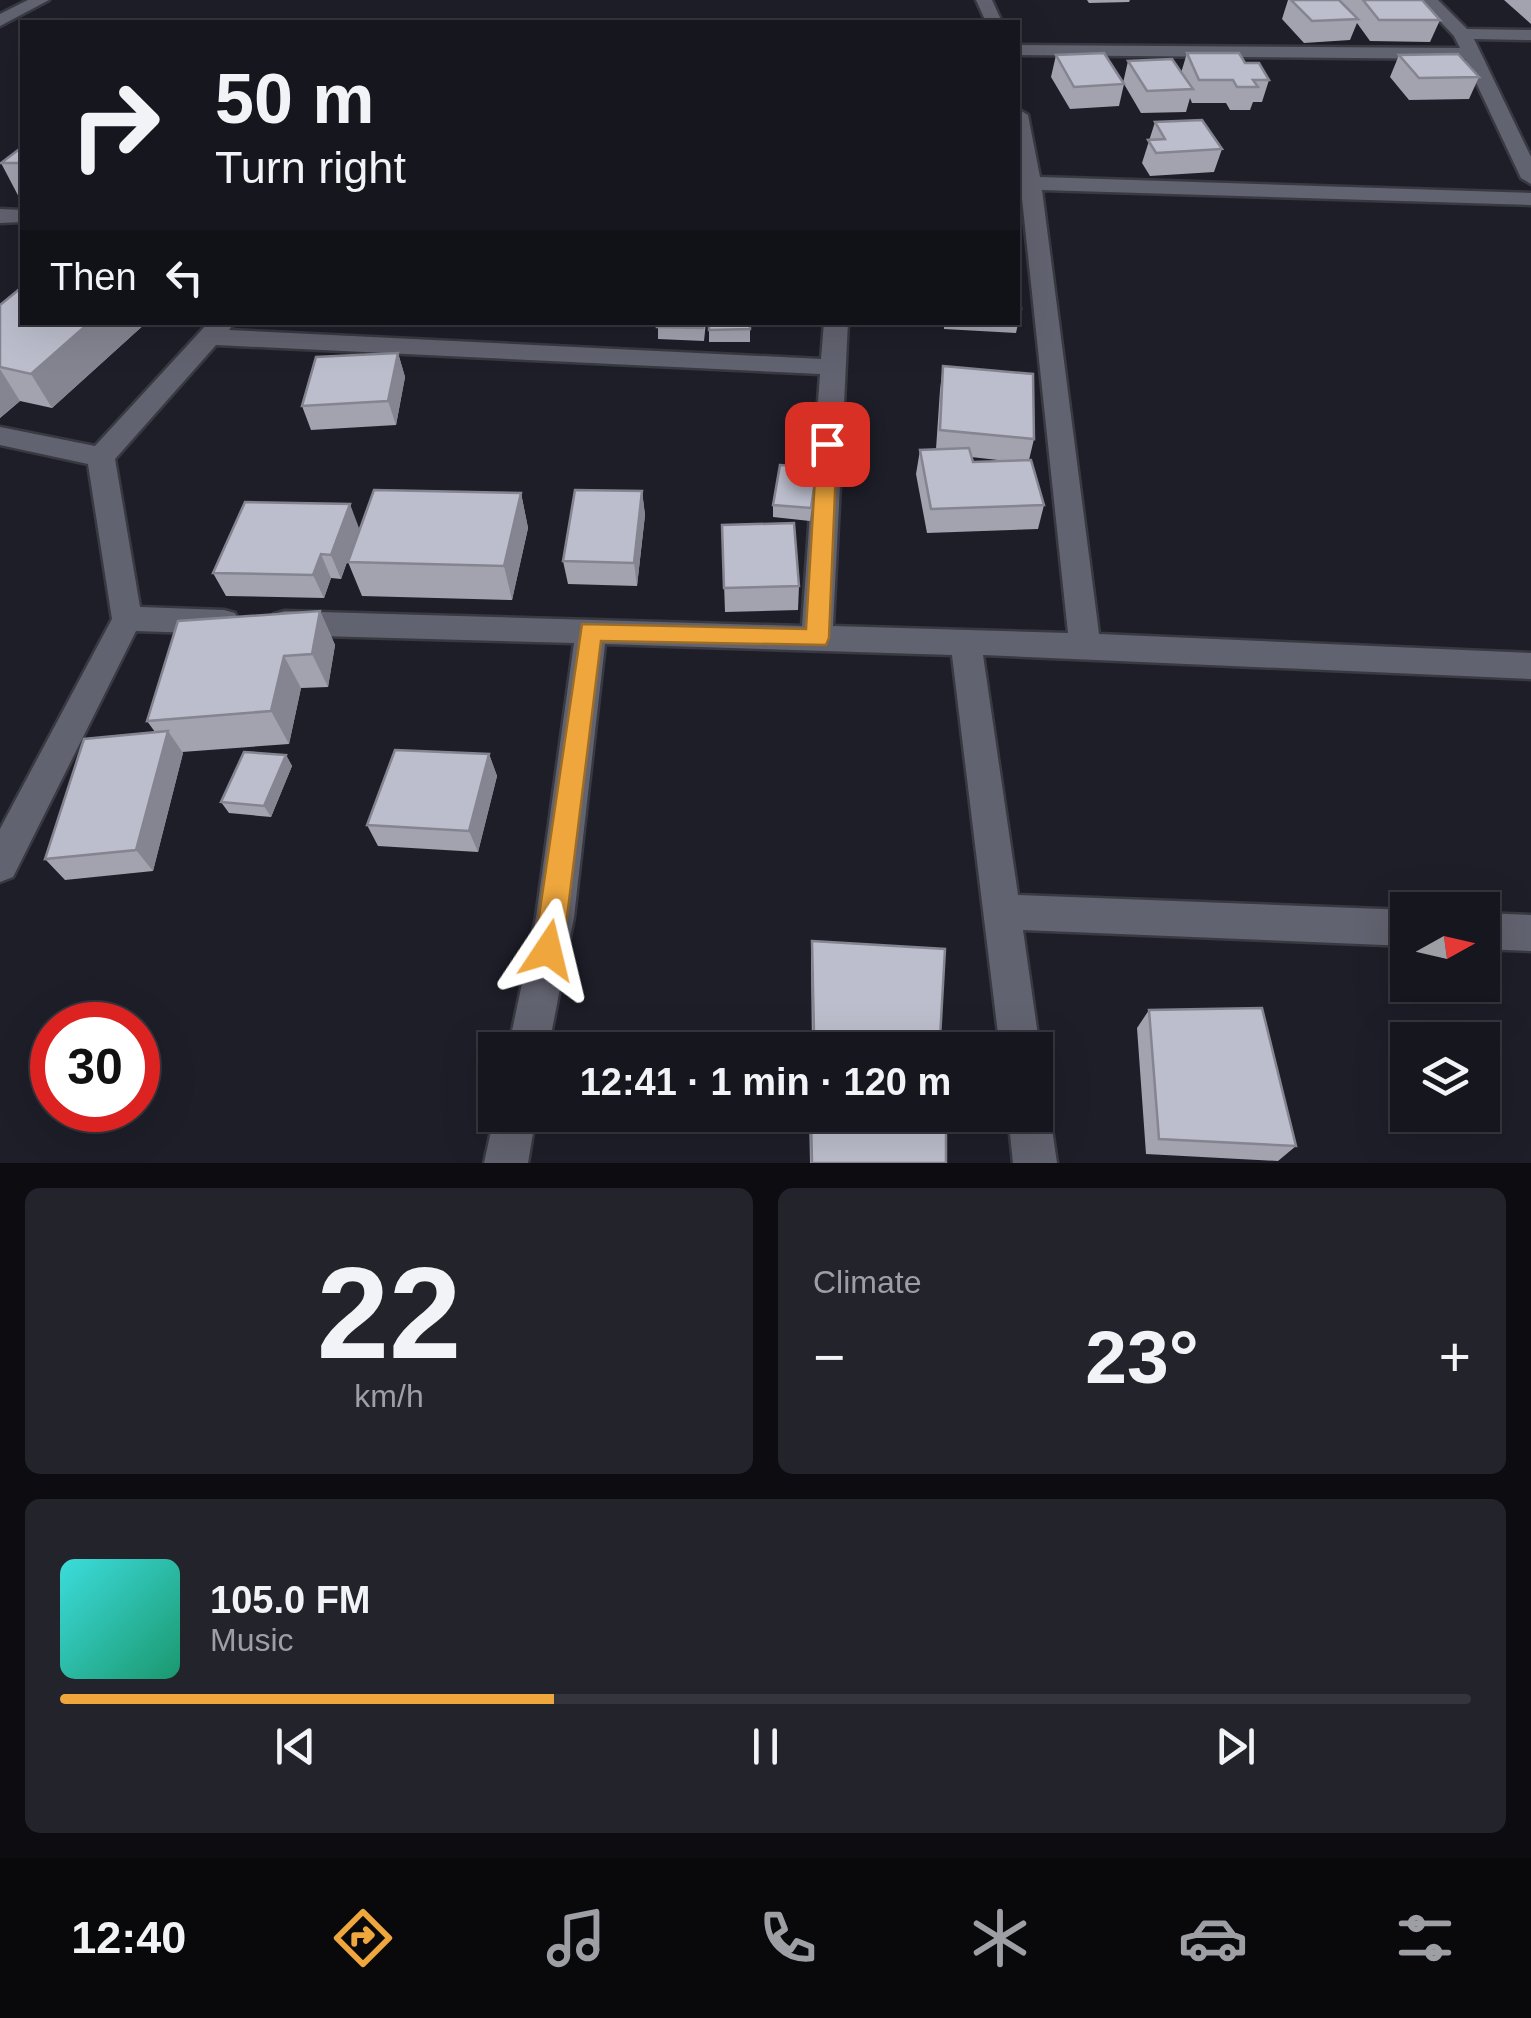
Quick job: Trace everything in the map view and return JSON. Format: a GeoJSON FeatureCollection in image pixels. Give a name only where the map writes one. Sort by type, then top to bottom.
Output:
{"type":"FeatureCollection","features":[{"type":"Feature","properties":{"kind":"street"},"geometry":{"type":"LineString","coordinates":[[0,21],[40,0]]}},
{"type":"Feature","properties":{"kind":"street"},"geometry":{"type":"LineString","coordinates":[[1428,0],[1462,34],[1531,178]]}},
{"type":"Feature","properties":{"kind":"street"},"geometry":{"type":"LineString","coordinates":[[1462,34],[1531,35]]}},
{"type":"Feature","properties":{"kind":"street"},"geometry":{"type":"LineString","coordinates":[[1020,50],[1471,54]]}},
{"type":"Feature","properties":{"kind":"street"},"geometry":{"type":"LineString","coordinates":[[1020,138],[1085,646]]}},
{"type":"Feature","properties":{"kind":"street"},"geometry":{"type":"LineString","coordinates":[[1024,184],[1531,199]]}},
{"type":"Feature","properties":{"kind":"street"},"geometry":{"type":"LineString","coordinates":[[817,638],[830,366],[836,325]]}},
{"type":"Feature","properties":{"kind":"street"},"geometry":{"type":"LineString","coordinates":[[101,457],[217,330],[830,366]]}},
{"type":"Feature","properties":{"kind":"street"},"geometry":{"type":"LineString","coordinates":[[0,436],[101,457]]}},
{"type":"Feature","properties":{"kind":"street"},"geometry":{"type":"LineString","coordinates":[[0,864],[127,619],[101,457]]}},
{"type":"Feature","properties":{"kind":"street"},"geometry":{"type":"LineString","coordinates":[[127,619],[966,642],[1531,666]]}},
{"type":"Feature","properties":{"kind":"street"},"geometry":{"type":"LineString","coordinates":[[532,1032],[555,917],[591,631]]}},
{"type":"Feature","properties":{"kind":"street"},"geometry":{"type":"LineString","coordinates":[[966,642],[1018,1032]]}},
{"type":"Feature","properties":{"kind":"street"},"geometry":{"type":"LineString","coordinates":[[1002,912],[1390,927]]}},
{"type":"Feature","properties":{"kind":"street"},"geometry":{"type":"LineString","coordinates":[[1500,931],[1531,932]]}},
{"type":"Feature","properties":{"kind":"street"},"geometry":{"type":"LineString","coordinates":[[506,1163],[512,1132]]}},
{"type":"Feature","properties":{"kind":"street"},"geometry":{"type":"LineString","coordinates":[[1031,1132],[1036,1163]]}},
{"type":"Feature","properties":{"kind":"building"},"geometry":{"type":"Polygon","coordinates":[[[1291,0],[1339,0],[1358,19],[1312,21],[1291,0]]]}},
{"type":"Feature","properties":{"kind":"building"},"geometry":{"type":"Polygon","coordinates":[[[1363,0],[1422,0],[1440,20],[1379,20],[1363,0]]]}},
{"type":"Feature","properties":{"kind":"building"},"geometry":{"type":"Polygon","coordinates":[[[1104,53],[1124,84],[1074,87],[1056,55],[1104,53]]]}},
{"type":"Feature","properties":{"kind":"building"},"geometry":{"type":"Polygon","coordinates":[[[1187,53],[1239,53],[1245,63],[1259,63],[1269,80],[1253,80],[1258,87],[1237,87],[1233,80],[1199,80],[1187,53]]]}},
{"type":"Feature","properties":{"kind":"building"},"geometry":{"type":"Polygon","coordinates":[[[1458,54],[1479,77],[1419,78],[1399,55],[1458,54]]]}},
{"type":"Feature","properties":{"kind":"building"},"geometry":{"type":"Polygon","coordinates":[[[1172,59],[1193,89],[1147,91],[1128,61],[1172,59]]]}},
{"type":"Feature","properties":{"kind":"building"},"geometry":{"type":"Polygon","coordinates":[[[1202,120],[1222,149],[1156,153],[1148,140],[1165,139],[1155,122],[1202,120]]]}},
{"type":"Feature","properties":{"kind":"building"},"geometry":{"type":"Polygon","coordinates":[[[20,149],[20,163],[1,163],[20,149]]]}},
{"type":"Feature","properties":{"kind":"building"},"geometry":{"type":"Polygon","coordinates":[[[20,289],[20,325],[87,325],[31,374],[0,367],[0,305],[20,289]]]}},
{"type":"Feature","properties":{"kind":"building"},"geometry":{"type":"Polygon","coordinates":[[[657,325],[704,325],[703,328],[657,325]]]}},
{"type":"Feature","properties":{"kind":"building"},"geometry":{"type":"Polygon","coordinates":[[[709,325],[750,325],[750,329],[709,330],[709,325]]]}},
{"type":"Feature","properties":{"kind":"building"},"geometry":{"type":"Polygon","coordinates":[[[398,353],[388,401],[302,406],[316,357],[398,353]]]}},
{"type":"Feature","properties":{"kind":"building"},"geometry":{"type":"Polygon","coordinates":[[[943,366],[1033,374],[1034,439],[940,430],[943,366]]]}},
{"type":"Feature","properties":{"kind":"building"},"geometry":{"type":"Polygon","coordinates":[[[969,448],[973,462],[1031,460],[1044,505],[931,509],[920,450],[969,448]]]}},
{"type":"Feature","properties":{"kind":"building"},"geometry":{"type":"Polygon","coordinates":[[[780,465],[817,468],[811,508],[773,505],[780,465]]]}},
{"type":"Feature","properties":{"kind":"building"},"geometry":{"type":"Polygon","coordinates":[[[374,490],[521,493],[504,566],[348,562],[374,490]]]}},
{"type":"Feature","properties":{"kind":"building"},"geometry":{"type":"Polygon","coordinates":[[[575,490],[642,491],[634,563],[563,561],[575,490]]]}},
{"type":"Feature","properties":{"kind":"building"},"geometry":{"type":"Polygon","coordinates":[[[245,502],[350,504],[331,555],[321,554],[313,575],[213,573],[245,502]]]}},
{"type":"Feature","properties":{"kind":"building"},"geometry":{"type":"Polygon","coordinates":[[[794,523],[799,586],[724,588],[722,525],[794,523]]]}},
{"type":"Feature","properties":{"kind":"building"},"geometry":{"type":"Polygon","coordinates":[[[320,611],[312,654],[284,656],[271,711],[147,721],[178,621],[320,611]]]}},
{"type":"Feature","properties":{"kind":"building"},"geometry":{"type":"Polygon","coordinates":[[[168,731],[136,850],[45,859],[84,739],[168,731]]]}},
{"type":"Feature","properties":{"kind":"building"},"geometry":{"type":"Polygon","coordinates":[[[395,750],[489,754],[469,831],[367,825],[395,750]]]}},
{"type":"Feature","properties":{"kind":"building"},"geometry":{"type":"Polygon","coordinates":[[[244,752],[286,755],[264,806],[221,802],[244,752]]]}},
{"type":"Feature","properties":{"kind":"building"},"geometry":{"type":"Polygon","coordinates":[[[812,941],[945,949],[940,1032],[814,1032],[812,941]]]}},
{"type":"Feature","properties":{"kind":"building"},"geometry":{"type":"Polygon","coordinates":[[[1262,1008],[1296,1146],[1159,1139],[1149,1010],[1262,1008]]]}},
{"type":"Feature","properties":{"kind":"building"},"geometry":{"type":"Polygon","coordinates":[[[811,1132],[946,1132],[946,1163],[812,1163],[811,1132]]]}},
{"type":"Feature","properties":{"kind":"route"},"geometry":{"type":"LineString","coordinates":[[548,950],[591,631],[817,638],[827,444]]}}]}
